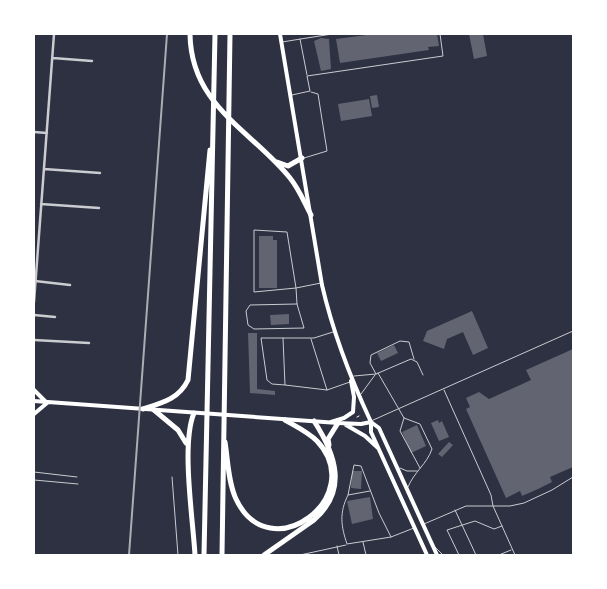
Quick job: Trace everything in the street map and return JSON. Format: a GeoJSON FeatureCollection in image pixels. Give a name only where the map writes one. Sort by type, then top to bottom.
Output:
{"type":"FeatureCollection","features":[{"type":"Feature","properties":{"kind":"highway"},"geometry":{"type":"LineString","coordinates":[[190,34],[192,55],[208,93],[238,130],[274,160],[296,186],[311,215]]}},
{"type":"Feature","properties":{"kind":"highway"},"geometry":{"type":"LineString","coordinates":[[204,555],[215,34]]}},
{"type":"Feature","properties":{"kind":"highway"},"geometry":{"type":"LineString","coordinates":[[222,555],[222,430],[230,34]]}},
{"type":"Feature","properties":{"kind":"highway"},"geometry":{"type":"LineString","coordinates":[[143,409],[171,400],[184,388],[188,380],[207,165],[213,138]]}},
{"type":"Feature","properties":{"kind":"highway"},"geometry":{"type":"LineString","coordinates":[[274,160],[288,166],[302,158]]}},
{"type":"Feature","properties":{"kind":"highway"},"geometry":{"type":"LineString","coordinates":[[154,410],[178,430],[187,446]]}},
{"type":"Feature","properties":{"kind":"highway"},"geometry":{"type":"LineString","coordinates":[[194,413],[190,423],[187,446],[196,555]]}},
{"type":"Feature","properties":{"kind":"highway"},"geometry":{"type":"LineString","coordinates":[[222,430],[232,489],[241,508],[256,522],[265,526],[294,527],[304,523],[319,509],[329,490],[330,474],[328,458],[316,439],[285,420]]}},
{"type":"Feature","properties":{"kind":"highway"},"geometry":{"type":"LineString","coordinates":[[314,421],[330,451]]}},
{"type":"Feature","properties":{"kind":"highway"},"geometry":{"type":"LineString","coordinates":[[264,555],[308,525],[329,504],[336,478],[328,439],[341,423]]}},
{"type":"Feature","properties":{"kind":"main road"},"geometry":{"type":"LineString","coordinates":[[280,34],[322,283],[333,332],[350,377],[371,422],[371,432],[378,449],[424,548],[425,555]]}},
{"type":"Feature","properties":{"kind":"main road"},"geometry":{"type":"LineString","coordinates":[[328,422],[344,418],[353,412],[354,397],[350,377]]}},
{"type":"Feature","properties":{"kind":"main road"},"geometry":{"type":"LineString","coordinates":[[34,390],[46,402]]}},
{"type":"Feature","properties":{"kind":"main road"},"geometry":{"type":"LineString","coordinates":[[34,401],[285,420],[361,424],[371,422],[379,428],[437,555]]}},
{"type":"Feature","properties":{"kind":"main road"},"geometry":{"type":"LineString","coordinates":[[34,414],[46,402]]}},
{"type":"Feature","properties":{"kind":"main road"},"geometry":{"type":"LineString","coordinates":[[341,423],[365,436],[378,449]]}},
{"type":"Feature","properties":{"kind":"street"},"geometry":{"type":"LineString","coordinates":[[34,302],[35,264],[54,34]]}},
{"type":"Feature","properties":{"kind":"street"},"geometry":{"type":"LineString","coordinates":[[53,58],[92,61]]}},
{"type":"Feature","properties":{"kind":"street"},"geometry":{"type":"LineString","coordinates":[[34,132],[47,133]]}},
{"type":"Feature","properties":{"kind":"street"},"geometry":{"type":"LineString","coordinates":[[44,169],[100,173]]}},
{"type":"Feature","properties":{"kind":"street"},"geometry":{"type":"LineString","coordinates":[[41,204],[99,208]]}},
{"type":"Feature","properties":{"kind":"street"},"geometry":{"type":"LineString","coordinates":[[35,281],[70,284]]}},
{"type":"Feature","properties":{"kind":"street"},"geometry":{"type":"LineString","coordinates":[[34,315],[55,317]]}},
{"type":"Feature","properties":{"kind":"street"},"geometry":{"type":"LineString","coordinates":[[34,340],[89,344]]}},
{"type":"Feature","properties":{"kind":"lane"},"geometry":{"type":"LineString","coordinates":[[281,42],[332,34]]}},
{"type":"Feature","properties":{"kind":"lane"},"geometry":{"type":"LineString","coordinates":[[307,76],[443,56],[440,34]]}},
{"type":"Feature","properties":{"kind":"lane"},"geometry":{"type":"LineString","coordinates":[[300,39],[310,91]]}},
{"type":"Feature","properties":{"kind":"lane"},"geometry":{"type":"LineString","coordinates":[[290,95],[310,91],[318,94],[327,152],[302,158]]}},
{"type":"Feature","properties":{"kind":"lane"},"geometry":{"type":"LineString","coordinates":[[297,304],[250,305],[246,311],[248,325],[254,329],[304,328],[297,304],[296,288],[287,232],[254,230],[254,292],[296,288],[322,283]]}},
{"type":"Feature","properties":{"kind":"lane"},"geometry":{"type":"LineString","coordinates":[[371,422],[573,331]]}},
{"type":"Feature","properties":{"kind":"lane"},"geometry":{"type":"LineString","coordinates":[[333,332],[311,338],[261,338],[267,380],[272,384],[327,390],[351,382]]}},
{"type":"Feature","properties":{"kind":"lane"},"geometry":{"type":"LineString","coordinates":[[283,338],[285,385]]}},
{"type":"Feature","properties":{"kind":"lane"},"geometry":{"type":"LineString","coordinates":[[311,338],[327,390]]}},
{"type":"Feature","properties":{"kind":"lane"},"geometry":{"type":"LineString","coordinates":[[407,490],[411,479],[428,460],[432,449],[420,424],[404,418],[370,363],[371,355],[400,341],[409,342],[414,353],[414,359],[423,375]]}},
{"type":"Feature","properties":{"kind":"lane"},"geometry":{"type":"LineString","coordinates":[[350,377],[376,374],[414,359]]}},
{"type":"Feature","properties":{"kind":"lane"},"geometry":{"type":"LineString","coordinates":[[359,397],[376,374]]}},
{"type":"Feature","properties":{"kind":"lane"},"geometry":{"type":"LineString","coordinates":[[443,389],[491,495],[493,506],[515,555]]}},
{"type":"Feature","properties":{"kind":"lane"},"geometry":{"type":"LineString","coordinates":[[404,418],[400,431],[421,468]]}},
{"type":"Feature","properties":{"kind":"lane"},"geometry":{"type":"LineString","coordinates":[[347,544],[341,519],[342,508],[348,495],[354,465],[361,466],[391,537]]}},
{"type":"Feature","properties":{"kind":"lane"},"geometry":{"type":"LineString","coordinates":[[396,466],[407,471],[418,471]]}},
{"type":"Feature","properties":{"kind":"lane"},"geometry":{"type":"LineString","coordinates":[[34,472],[77,477]]}},
{"type":"Feature","properties":{"kind":"lane"},"geometry":{"type":"LineString","coordinates":[[172,477],[178,555]]}},
{"type":"Feature","properties":{"kind":"lane"},"geometry":{"type":"LineString","coordinates":[[423,524],[455,510],[473,505],[510,506],[524,503],[552,490],[573,477]]}},
{"type":"Feature","properties":{"kind":"lane"},"geometry":{"type":"LineString","coordinates":[[34,480],[78,484]]}},
{"type":"Feature","properties":{"kind":"lane"},"geometry":{"type":"LineString","coordinates":[[348,495],[370,491]]}},
{"type":"Feature","properties":{"kind":"lane"},"geometry":{"type":"LineString","coordinates":[[455,510],[476,555]]}},
{"type":"Feature","properties":{"kind":"lane"},"geometry":{"type":"LineString","coordinates":[[459,555],[448,530],[475,520],[494,529],[502,526]]}},
{"type":"Feature","properties":{"kind":"lane"},"geometry":{"type":"LineString","coordinates":[[300,555],[347,544],[391,537],[414,528]]}},
{"type":"Feature","properties":{"kind":"lane"},"geometry":{"type":"LineString","coordinates":[[460,533],[465,531]]}},
{"type":"Feature","properties":{"kind":"lane"},"geometry":{"type":"LineString","coordinates":[[450,537],[454,535]]}},
{"type":"Feature","properties":{"kind":"lane"},"geometry":{"type":"LineString","coordinates":[[463,540],[468,538]]}},
{"type":"Feature","properties":{"kind":"lane"},"geometry":{"type":"LineString","coordinates":[[364,542],[366,555]]}},
{"type":"Feature","properties":{"kind":"lane"},"geometry":{"type":"LineString","coordinates":[[432,544],[443,555]]}},
{"type":"Feature","properties":{"kind":"lane"},"geometry":{"type":"LineString","coordinates":[[466,547],[471,545]]}},
{"type":"Feature","properties":{"kind":"lane"},"geometry":{"type":"LineString","coordinates":[[337,546],[339,555]]}},
{"type":"Feature","properties":{"kind":"lane"},"geometry":{"type":"LineString","coordinates":[[499,555],[512,549]]}},
{"type":"Feature","properties":{"kind":"lane"},"geometry":{"type":"LineString","coordinates":[[470,554],[474,552]]}},
{"type":"Feature","properties":{"kind":"building"},"geometry":{"type":"Polygon","coordinates":[[[374,34],[437,34],[439,46],[428,47],[429,50],[340,63],[336,39],[374,34]]]}},
{"type":"Feature","properties":{"kind":"building"},"geometry":{"type":"Polygon","coordinates":[[[469,34],[483,34],[487,56],[474,59],[469,34]]]}},
{"type":"Feature","properties":{"kind":"building"},"geometry":{"type":"Polygon","coordinates":[[[321,38],[329,39],[331,69],[321,71],[314,41],[321,38]]]}},
{"type":"Feature","properties":{"kind":"building"},"geometry":{"type":"Polygon","coordinates":[[[377,95],[379,107],[372,108],[370,96],[377,95]]]}},
{"type":"Feature","properties":{"kind":"building"},"geometry":{"type":"Polygon","coordinates":[[[369,99],[372,116],[341,121],[338,104],[369,99]]]}},
{"type":"Feature","properties":{"kind":"building"},"geometry":{"type":"Polygon","coordinates":[[[259,236],[273,236],[273,240],[277,240],[277,288],[259,288],[259,236]]]}},
{"type":"Feature","properties":{"kind":"building"},"geometry":{"type":"Polygon","coordinates":[[[472,311],[488,348],[473,355],[463,332],[447,339],[444,349],[423,341],[427,331],[472,311]]]}},
{"type":"Feature","properties":{"kind":"building"},"geometry":{"type":"Polygon","coordinates":[[[289,314],[289,324],[271,325],[270,315],[289,314]]]}},
{"type":"Feature","properties":{"kind":"building"},"geometry":{"type":"Polygon","coordinates":[[[248,333],[257,333],[257,389],[275,391],[275,395],[250,393],[248,333]]]}},
{"type":"Feature","properties":{"kind":"building"},"geometry":{"type":"Polygon","coordinates":[[[394,345],[398,353],[381,361],[377,353],[394,345]]]}},
{"type":"Feature","properties":{"kind":"building"},"geometry":{"type":"Polygon","coordinates":[[[573,349],[573,467],[550,477],[552,482],[538,489],[522,496],[520,491],[506,498],[466,409],[470,407],[466,398],[479,392],[489,399],[531,380],[526,370],[573,349]]]}},
{"type":"Feature","properties":{"kind":"building"},"geometry":{"type":"Polygon","coordinates":[[[438,420],[439,423],[442,421],[449,437],[439,441],[431,423],[438,420]]]}},
{"type":"Feature","properties":{"kind":"building"},"geometry":{"type":"Polygon","coordinates":[[[417,425],[426,446],[411,453],[402,432],[417,425]]]}},
{"type":"Feature","properties":{"kind":"building"},"geometry":{"type":"Polygon","coordinates":[[[449,442],[453,445],[442,457],[438,454],[449,442]]]}},
{"type":"Feature","properties":{"kind":"building"},"geometry":{"type":"Polygon","coordinates":[[[352,471],[362,471],[361,489],[351,488],[352,471]]]}},
{"type":"Feature","properties":{"kind":"building"},"geometry":{"type":"Polygon","coordinates":[[[370,497],[373,519],[352,524],[347,501],[370,497]]]}},
{"type":"Feature","properties":{"kind":"railway"},"geometry":{"type":"LineString","coordinates":[[129,555],[167,34]]}}]}
